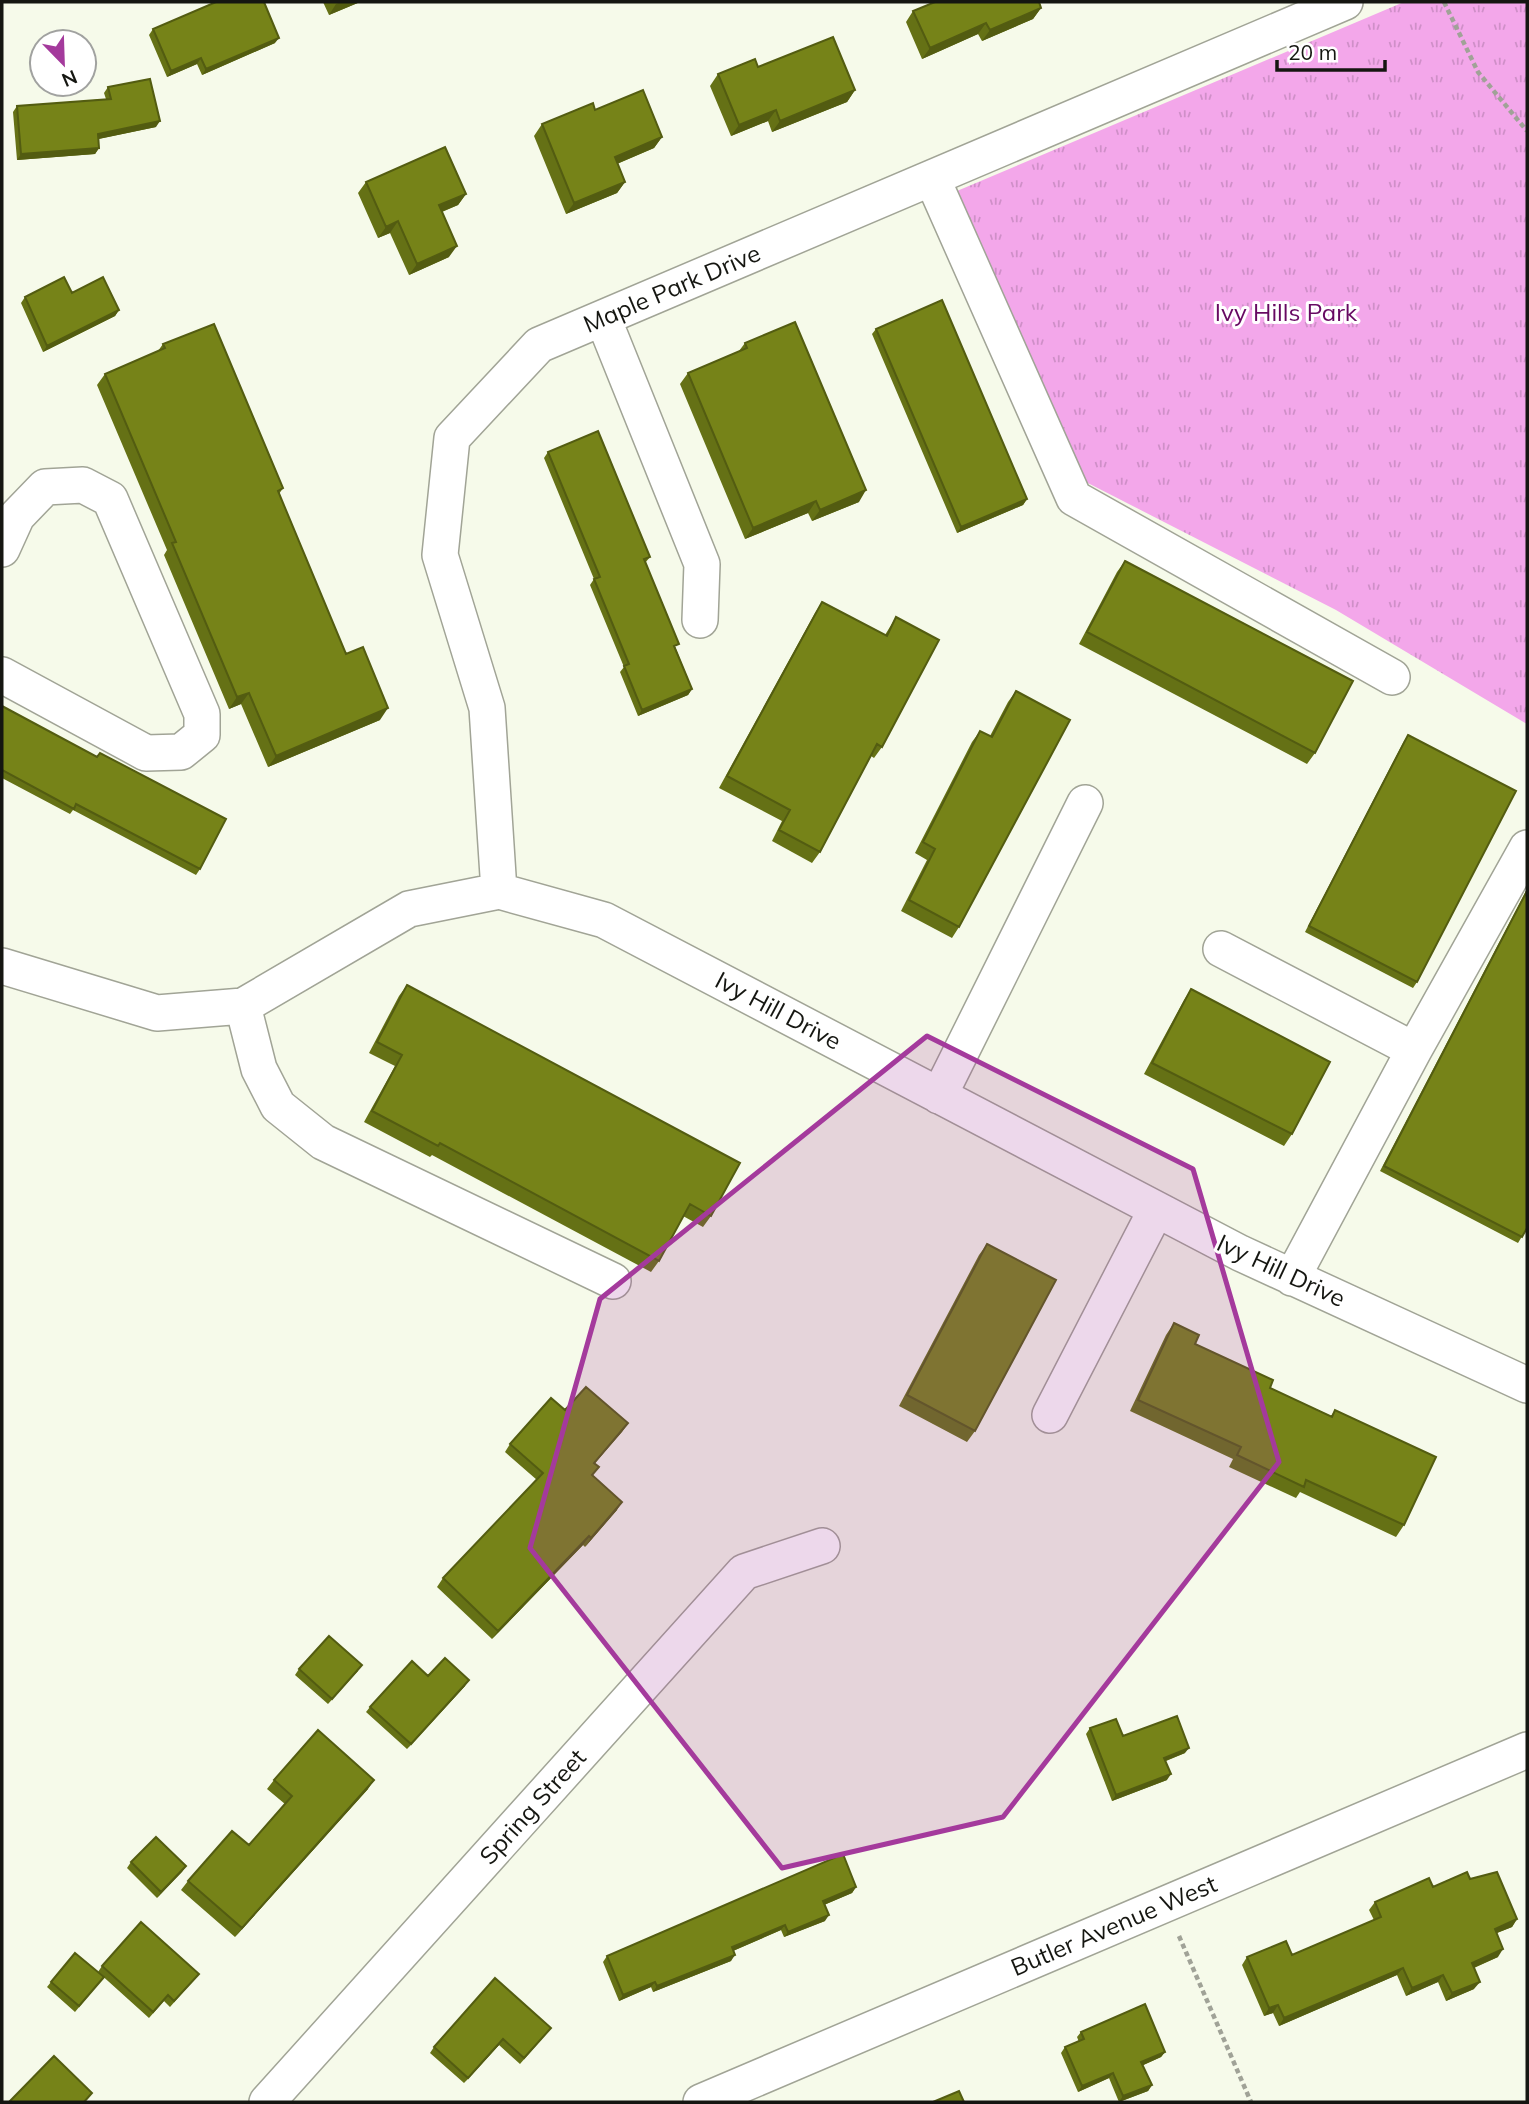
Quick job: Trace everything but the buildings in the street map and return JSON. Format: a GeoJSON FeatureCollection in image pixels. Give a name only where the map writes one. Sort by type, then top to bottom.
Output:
{"type":"FeatureCollection","features":[{"type":"Feature","properties":{"kind":"street","name":"Maple Park Drive"},"geometry":{"type":"LineString","coordinates":[[499,891],[487,708],[440,555],[452,438],[539,345],[1345,2]]}},
{"type":"Feature","properties":{"kind":"street"},"geometry":{"type":"LineString","coordinates":[[932,178],[1073,498],[1392,677]]}},
{"type":"Feature","properties":{"kind":"street"},"geometry":{"type":"LineString","coordinates":[[603,318],[702,564],[700,620]]}},
{"type":"Feature","properties":{"kind":"street"},"geometry":{"type":"LineString","coordinates":[[2,549],[18,516],[45,487],[83,485],[110,499],[202,714],[202,735],[181,752],[146,752],[2,675]]}},
{"type":"Feature","properties":{"kind":"street"},"geometry":{"type":"LineString","coordinates":[[939,1096],[1085,803]]}},
{"type":"Feature","properties":{"kind":"street"},"geometry":{"type":"LineString","coordinates":[[1292,1278],[1414,1050],[1527,848]]}},
{"type":"Feature","properties":{"kind":"street","name":"Ivy Hill Drive"},"geometry":{"type":"LineString","coordinates":[[2,966],[157,1013],[243,1006],[408,909],[499,891],[604,920],[1156,1210],[1292,1278],[1527,1385]]}},
{"type":"Feature","properties":{"kind":"street"},"geometry":{"type":"LineString","coordinates":[[1221,949],[1414,1050]]}},
{"type":"Feature","properties":{"kind":"street"},"geometry":{"type":"LineString","coordinates":[[243,1006],[258,1069],[278,1107],[323,1142],[613,1281]]}},
{"type":"Feature","properties":{"kind":"street"},"geometry":{"type":"LineString","coordinates":[[1049,1415],[1156,1210]]}},
{"type":"Feature","properties":{"kind":"street","name":"Spring Street"},"geometry":{"type":"LineString","coordinates":[[267,2102],[744,1572],[822,1546]]}},
{"type":"Feature","properties":{"kind":"street","name":"Butler Avenue West"},"geometry":{"type":"LineString","coordinates":[[701,2102],[1527,1751]]}},
{"type":"Feature","properties":{"kind":"path"},"geometry":{"type":"LineString","coordinates":[[1444,2],[1478,72],[1527,131]]}},
{"type":"Feature","properties":{"kind":"path"},"geometry":{"type":"LineString","coordinates":[[1166,1905],[1251,2102]]}},
{"type":"Feature","properties":{"kind":"highlighted area"},"geometry":{"type":"Polygon","coordinates":[[[927,1036],[1193,1169],[1279,1462],[1003,1817],[782,1868],[530,1548],[600,1299],[927,1036]]]}},
{"type":"Feature","properties":{"kind":"green space","name":"Ivy Hills Park"},"geometry":{"type":"Polygon","coordinates":[[[1404,2],[1527,2],[1527,724],[1336,610],[1080,479],[957,191],[1404,2]]]}}]}
